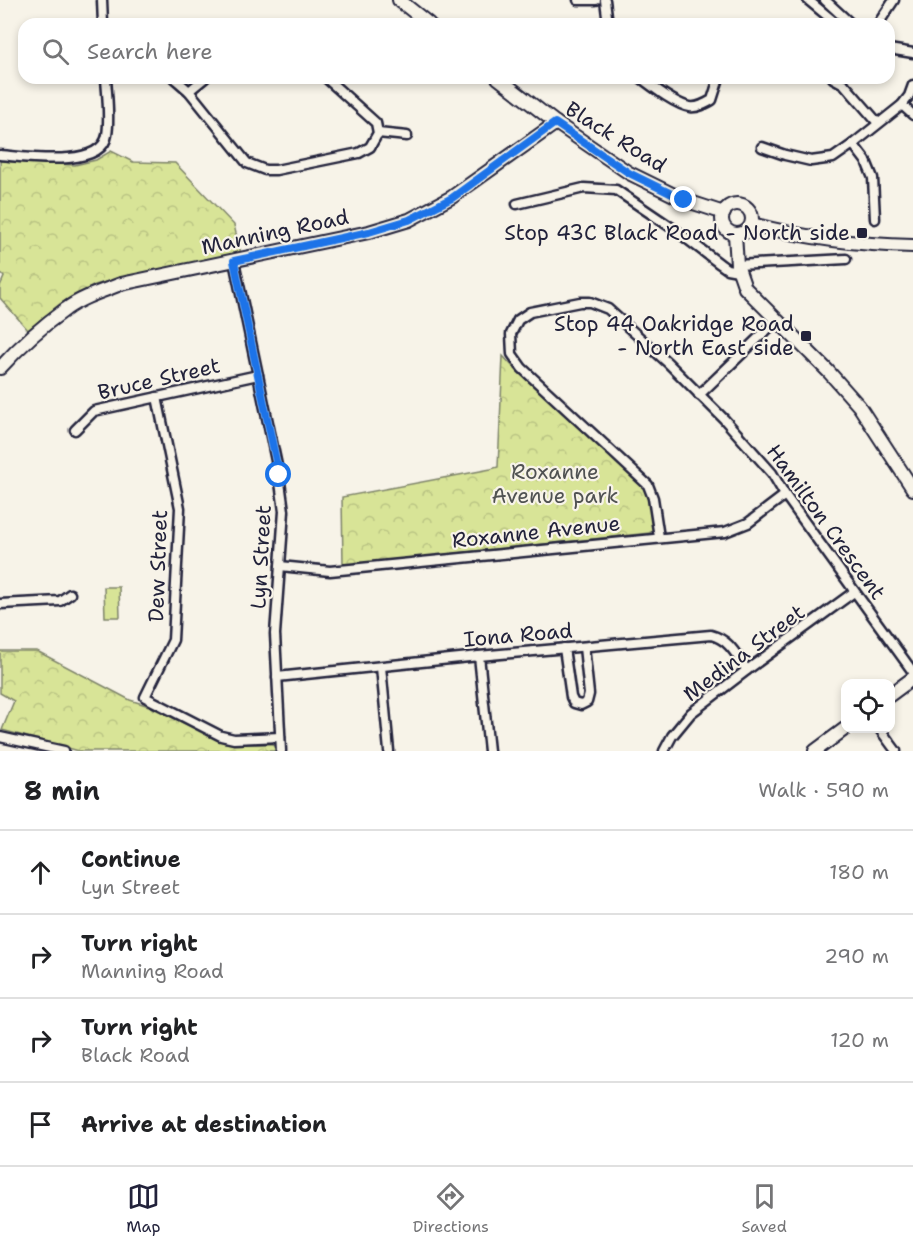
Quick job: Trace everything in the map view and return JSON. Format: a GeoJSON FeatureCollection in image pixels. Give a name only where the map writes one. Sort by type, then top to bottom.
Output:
{"type":"FeatureCollection","features":[{"type":"Feature","properties":{"kind":"street"},"geometry":{"type":"LineString","coordinates":[[102,0],[103,18]]}},
{"type":"Feature","properties":{"kind":"street"},"geometry":{"type":"LineString","coordinates":[[399,0],[422,18]]}},
{"type":"Feature","properties":{"kind":"street"},"geometry":{"type":"LineString","coordinates":[[578,0],[596,0]]}},
{"type":"Feature","properties":{"kind":"street"},"geometry":{"type":"LineString","coordinates":[[605,0],[607,18]]}},
{"type":"Feature","properties":{"kind":"street"},"geometry":{"type":"LineString","coordinates":[[808,0],[830,18]]}},
{"type":"Feature","properties":{"kind":"street"},"geometry":{"type":"LineString","coordinates":[[825,0],[844,18]]}},
{"type":"Feature","properties":{"kind":"street"},"geometry":{"type":"LineString","coordinates":[[882,18],[894,0]]}},
{"type":"Feature","properties":{"kind":"street"},"geometry":{"type":"LineString","coordinates":[[895,50],[913,53]]}},
{"type":"Feature","properties":{"kind":"street"},"geometry":{"type":"LineString","coordinates":[[0,155],[55,159],[96,152],[107,137],[106,84]]}},
{"type":"Feature","properties":{"kind":"street"},"geometry":{"type":"LineString","coordinates":[[181,84],[247,163],[265,170],[276,170],[359,153],[370,147],[378,133],[376,123],[333,84]]}},
{"type":"Feature","properties":{"kind":"street"},"geometry":{"type":"LineString","coordinates":[[189,91],[198,84]]}},
{"type":"Feature","properties":{"kind":"street","name":"Black Road"},"geometry":{"type":"LineString","coordinates":[[506,84],[555,123],[629,173],[684,200],[724,213]]}},
{"type":"Feature","properties":{"kind":"street"},"geometry":{"type":"LineString","coordinates":[[650,84],[680,104],[692,108],[712,100],[717,84]]}},
{"type":"Feature","properties":{"kind":"street"},"geometry":{"type":"LineString","coordinates":[[844,84],[878,123]]}},
{"type":"Feature","properties":{"kind":"street"},"geometry":{"type":"LineString","coordinates":[[762,147],[811,161],[833,158],[902,105],[913,86]]}},
{"type":"Feature","properties":{"kind":"street"},"geometry":{"type":"LineString","coordinates":[[902,105],[913,116]]}},
{"type":"Feature","properties":{"kind":"street","name":"Manning Road"},"geometry":{"type":"LineString","coordinates":[[0,368],[18,348],[67,308],[121,284],[369,232],[409,220],[452,198],[555,123]]}},
{"type":"Feature","properties":{"kind":"street"},"geometry":{"type":"LineString","coordinates":[[378,133],[407,136]]}},
{"type":"Feature","properties":{"kind":"street"},"geometry":{"type":"LineString","coordinates":[[853,144],[866,161],[873,178],[875,219]]}},
{"type":"Feature","properties":{"kind":"street"},"geometry":{"type":"LineString","coordinates":[[517,204],[584,188],[616,190],[728,269],[846,259]]}},
{"type":"Feature","properties":{"kind":"street"},"geometry":{"type":"LineString","coordinates":[[738,204],[746,207],[751,213],[752,224],[743,233],[729,232],[723,223],[724,213],[729,207],[738,204]]}},
{"type":"Feature","properties":{"kind":"street"},"geometry":{"type":"LineString","coordinates":[[752,224],[838,242],[913,246]]}},
{"type":"Feature","properties":{"kind":"street"},"geometry":{"type":"LineString","coordinates":[[735,234],[738,268],[745,288],[860,406],[913,489]]}},
{"type":"Feature","properties":{"kind":"street","name":"Lyn Street"},"geometry":{"type":"LineString","coordinates":[[234,261],[279,475],[284,511],[274,634],[281,751]]}},
{"type":"Feature","properties":{"kind":"street","name":"Hamilton Crescent"},"geometry":{"type":"LineString","coordinates":[[659,537],[653,498],[648,485],[522,368],[512,354],[511,334],[518,320],[530,312],[590,302],[608,309],[668,363],[772,473],[785,495],[913,672]]}},
{"type":"Feature","properties":{"kind":"street"},"geometry":{"type":"LineString","coordinates":[[699,395],[777,320]]}},
{"type":"Feature","properties":{"kind":"street","name":"Bruce Street"},"geometry":{"type":"LineString","coordinates":[[75,430],[94,411],[258,375]]}},
{"type":"Feature","properties":{"kind":"street","name":"Dew Street"},"geometry":{"type":"LineString","coordinates":[[157,396],[180,508],[173,640],[145,697],[221,736],[234,739],[280,737]]}},
{"type":"Feature","properties":{"kind":"street","name":"Roxanne Avenue"},"geometry":{"type":"LineString","coordinates":[[280,566],[330,571],[725,531],[748,523],[785,495]]}},
{"type":"Feature","properties":{"kind":"street","name":"Medina Street"},"geometry":{"type":"LineString","coordinates":[[664,751],[672,736],[691,713],[854,592]]}},
{"type":"Feature","properties":{"kind":"street"},"geometry":{"type":"LineString","coordinates":[[0,604],[60,601],[70,594]]}},
{"type":"Feature","properties":{"kind":"street","name":"Iona Road"},"geometry":{"type":"LineString","coordinates":[[277,677],[711,634],[728,644],[747,670]]}},
{"type":"Feature","properties":{"kind":"street"},"geometry":{"type":"LineString","coordinates":[[564,648],[571,697],[574,703],[581,705],[587,702],[590,694],[584,646]]}},
{"type":"Feature","properties":{"kind":"street"},"geometry":{"type":"LineString","coordinates":[[479,656],[489,751]]}},
{"type":"Feature","properties":{"kind":"street"},"geometry":{"type":"LineString","coordinates":[[381,666],[389,751]]}},
{"type":"Feature","properties":{"kind":"street"},"geometry":{"type":"LineString","coordinates":[[895,692],[913,678]]}},
{"type":"Feature","properties":{"kind":"street"},"geometry":{"type":"LineString","coordinates":[[815,751],[841,733]]}},
{"type":"Feature","properties":{"kind":"street"},"geometry":{"type":"LineString","coordinates":[[882,733],[896,751]]}},
{"type":"Feature","properties":{"kind":"street"},"geometry":{"type":"LineString","coordinates":[[0,736],[64,751]]}},
{"type":"Feature","properties":{"kind":"green space"},"geometry":{"type":"Polygon","coordinates":[[[111,151],[133,162],[175,163],[234,225],[241,254],[95,285],[60,304],[28,330],[0,298],[0,286],[4,277],[0,272],[0,161],[75,165],[96,160],[111,151]]]}},
{"type":"Feature","properties":{"kind":"green space","name":"Roxanne Avenue park"},"geometry":{"type":"Polygon","coordinates":[[[503,356],[643,485],[649,500],[654,529],[650,533],[343,565],[342,497],[498,467],[503,356]]]}},
{"type":"Feature","properties":{"kind":"green space"},"geometry":{"type":"Polygon","coordinates":[[[104,587],[119,587],[120,617],[105,617],[104,587]]]}},
{"type":"Feature","properties":{"kind":"green space"},"geometry":{"type":"Polygon","coordinates":[[[0,651],[37,651],[130,700],[149,706],[225,743],[272,744],[277,751],[79,751],[2,730],[14,701],[0,693],[0,651]]]}},
{"type":"Feature","properties":{"kind":"place","name":"Stop 43C Black Road - North side"},"geometry":{"type":"Point","coordinates":[862,233]}},
{"type":"Feature","properties":{"kind":"place","name":"Stop 44 Oakridge Road - North East side"},"geometry":{"type":"Point","coordinates":[806,336]}},
{"type":"Feature","properties":{"kind":"route"},"geometry":{"type":"LineString","coordinates":[[279,475],[234,261],[369,232],[409,220],[452,198],[555,123],[629,173],[684,200]]}}]}
